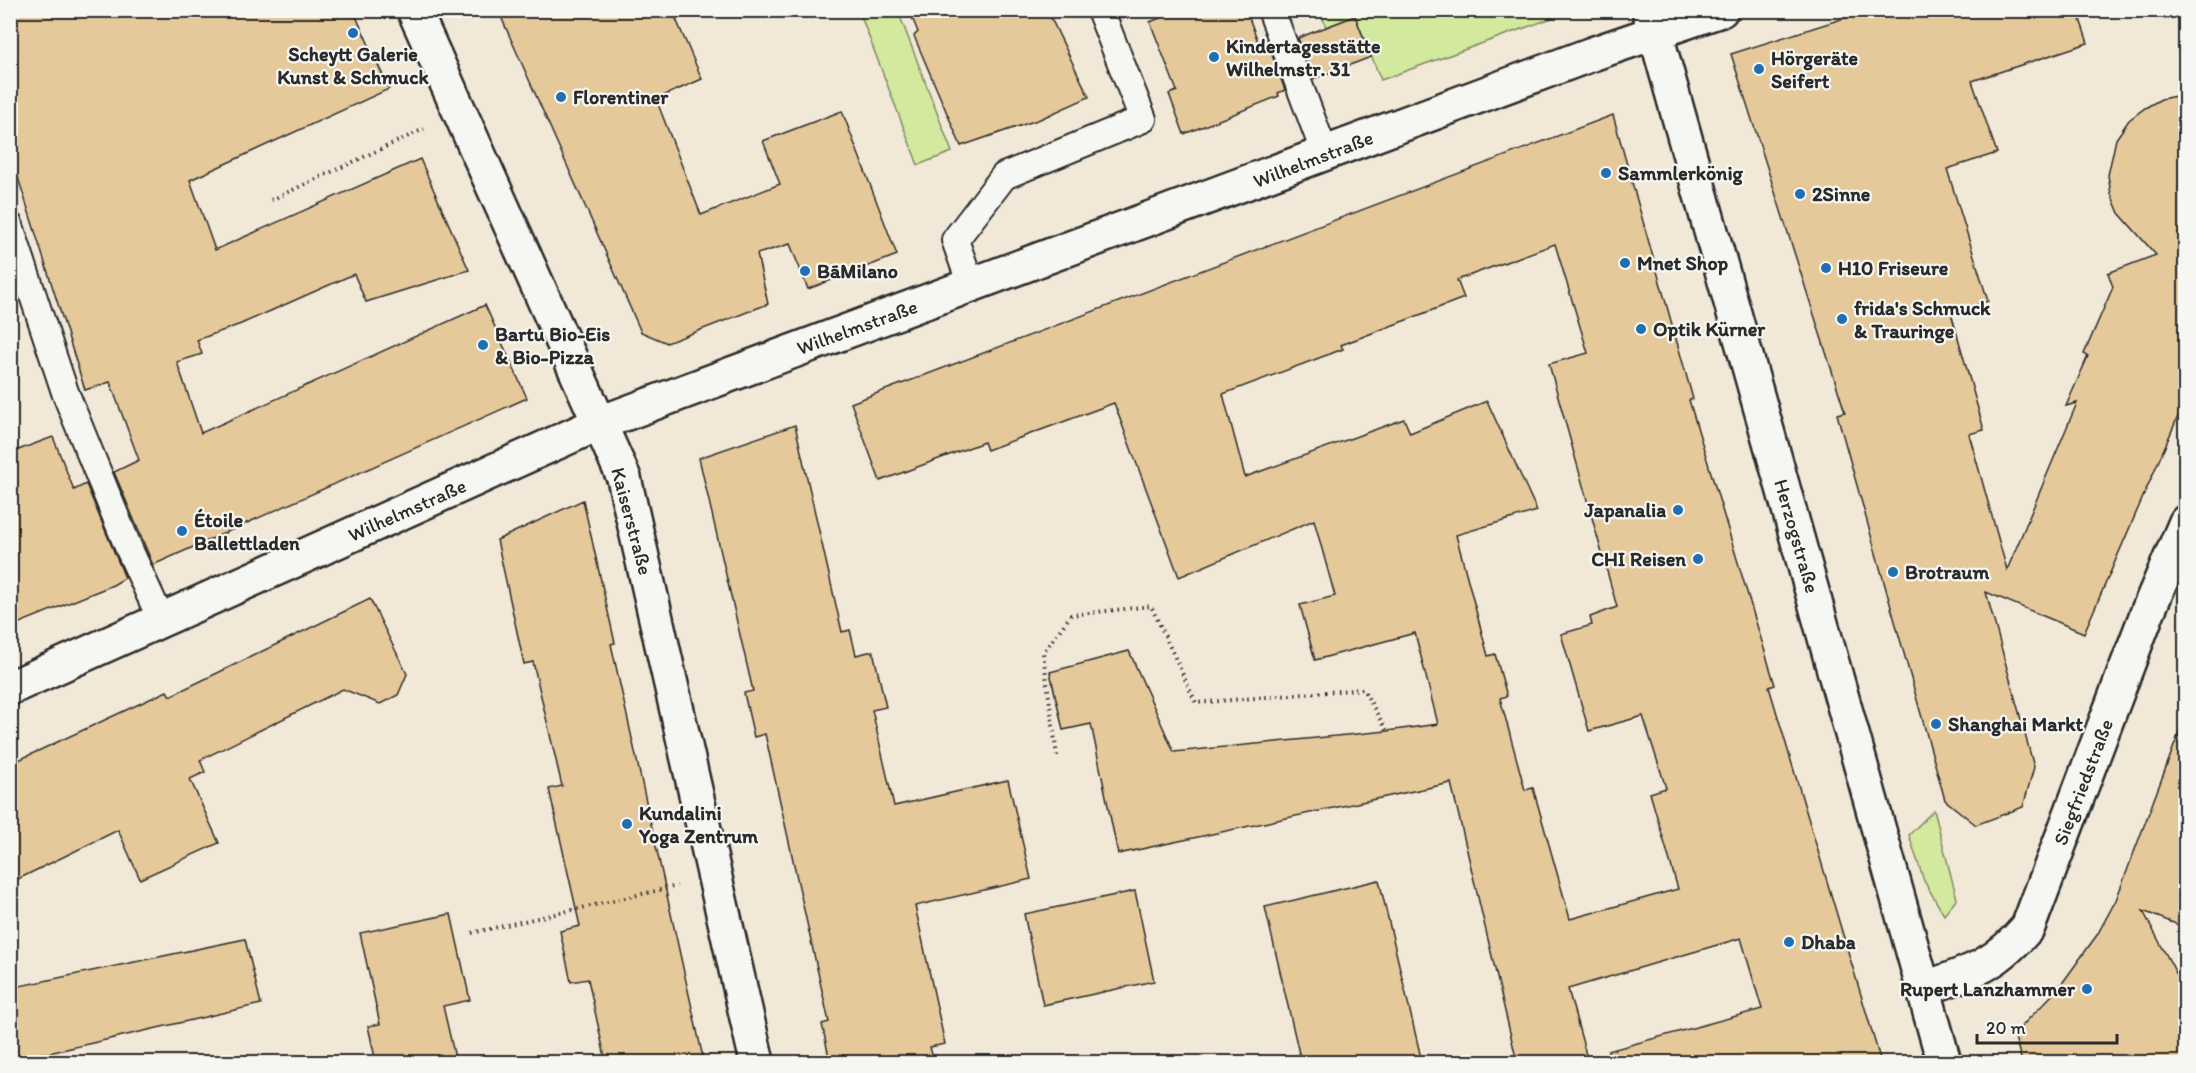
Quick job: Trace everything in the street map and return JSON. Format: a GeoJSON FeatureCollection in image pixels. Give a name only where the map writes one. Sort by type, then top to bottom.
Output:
{"type":"FeatureCollection","features":[{"type":"Feature","properties":{"kind":"street","name":"Kaiserstraße"},"geometry":{"type":"LineString","coordinates":[[414,10],[624,478],[757,1062]]}},
{"type":"Feature","properties":{"kind":"street","name":"Wilhelmstraße"},"geometry":{"type":"LineString","coordinates":[[10,688],[162,622],[600,423],[1325,154],[1652,21],[1721,10]]}},
{"type":"Feature","properties":{"kind":"street","name":"Herzogstraße"},"geometry":{"type":"LineString","coordinates":[[1652,21],[1944,1062]]}},
{"type":"Feature","properties":{"kind":"street","name":"Siegfriedstraße"},"geometry":{"type":"LineString","coordinates":[[1923,989],[1975,971],[2007,951],[2028,927],[2148,611],[2186,522]]}},
{"type":"Feature","properties":{"kind":"lane"},"geometry":{"type":"LineString","coordinates":[[971,285],[955,240],[1004,176],[1143,119],[1100,10]]}},
{"type":"Feature","properties":{"kind":"lane"},"geometry":{"type":"LineString","coordinates":[[1271,10],[1325,154]]}},
{"type":"Feature","properties":{"kind":"lane"},"geometry":{"type":"LineString","coordinates":[[10,226],[65,393],[129,549],[162,622]]}},
{"type":"Feature","properties":{"kind":"path"},"geometry":{"type":"LineString","coordinates":[[272,200],[460,112]]}},
{"type":"Feature","properties":{"kind":"path"},"geometry":{"type":"LineString","coordinates":[[1057,756],[1043,653],[1071,615],[1151,606],[1196,703],[1363,689],[1387,731]]}},
{"type":"Feature","properties":{"kind":"path"},"geometry":{"type":"LineString","coordinates":[[472,933],[715,877]]}},
{"type":"Feature","properties":{"kind":"green space"},"geometry":{"type":"Polygon","coordinates":[[[1549,10],[1552,18],[1381,80],[1355,16],[1326,27],[1320,11],[1549,10]]]}},
{"type":"Feature","properties":{"kind":"green space"},"geometry":{"type":"Polygon","coordinates":[[[859,11],[898,11],[952,152],[918,165],[859,11]]]}},
{"type":"Feature","properties":{"kind":"green space"},"geometry":{"type":"Polygon","coordinates":[[[1934,810],[1957,899],[1944,915],[1924,881],[1909,835],[1934,810]]]}},
{"type":"Feature","properties":{"kind":"building"},"geometry":{"type":"Polygon","coordinates":[[[10,10],[353,10],[389,89],[190,180],[215,250],[420,159],[469,270],[366,302],[354,274],[241,324],[197,340],[202,354],[177,362],[201,433],[485,305],[527,398],[153,565],[114,472],[139,460],[110,382],[85,390],[10,152],[10,10]]]}},
{"type":"Feature","properties":{"kind":"building"},"geometry":{"type":"Polygon","coordinates":[[[498,10],[672,10],[702,79],[656,99],[701,215],[780,184],[763,141],[842,111],[897,255],[808,289],[790,244],[757,254],[768,304],[667,343],[641,332],[498,10]]]}},
{"type":"Feature","properties":{"kind":"building"},"geometry":{"type":"Polygon","coordinates":[[[909,10],[1047,10],[1089,97],[1040,119],[961,146],[914,36],[918,32],[909,10]]]}},
{"type":"Feature","properties":{"kind":"building","name":"Kindertagesstätte Wilhelmstr. 31"},"geometry":{"type":"Polygon","coordinates":[[[1180,10],[1246,10],[1262,52],[1270,49],[1285,90],[1278,93],[1279,96],[1184,134],[1169,94],[1177,91],[1150,22],[1180,10]]]}},
{"type":"Feature","properties":{"kind":"building"},"geometry":{"type":"Polygon","coordinates":[[[1870,10],[2077,10],[2088,43],[1972,81],[1997,153],[1947,169],[1988,301],[1951,313],[1984,430],[1969,434],[2007,570],[2077,403],[2066,406],[2088,356],[2084,354],[2113,287],[2108,273],[2156,255],[2119,213],[2111,194],[2108,175],[2116,139],[2129,120],[2145,108],[2161,99],[2186,94],[2186,398],[2084,633],[1986,592],[2034,767],[2023,807],[1976,825],[1945,800],[1837,414],[1845,412],[1731,54],[1870,10]]]}},
{"type":"Feature","properties":{"kind":"building"},"geometry":{"type":"Polygon","coordinates":[[[1355,16],[1371,57],[1313,79],[1298,38],[1355,16]]]}},
{"type":"Feature","properties":{"kind":"building"},"geometry":{"type":"Polygon","coordinates":[[[1613,115],[1693,399],[1689,400],[1775,685],[1769,687],[1881,1062],[1609,1062],[1608,1051],[1762,1009],[1741,938],[1568,989],[1588,1062],[1517,1062],[1451,783],[1118,854],[1091,724],[1063,730],[1050,672],[1129,651],[1174,752],[1387,731],[1438,724],[1415,633],[1315,660],[1300,605],[1335,596],[1314,520],[1179,577],[1114,403],[987,450],[984,442],[880,481],[851,403],[1613,115]],[[1555,244],[1457,280],[1464,298],[1341,345],[1343,349],[1223,394],[1245,477],[1404,419],[1410,433],[1487,401],[1537,511],[1456,535],[1488,656],[1495,654],[1507,696],[1500,698],[1525,790],[1533,788],[1570,919],[1678,889],[1650,793],[1666,788],[1643,716],[1589,731],[1561,634],[1592,625],[1590,617],[1617,607],[1549,364],[1588,353],[1555,244]]]}},
{"type":"Feature","properties":{"kind":"building"},"geometry":{"type":"Polygon","coordinates":[[[795,425],[842,632],[850,630],[856,655],[873,651],[886,707],[872,710],[894,806],[1008,780],[1031,879],[915,906],[945,1044],[930,1047],[934,1062],[830,1062],[822,1024],[829,1022],[765,734],[754,737],[744,693],[753,691],[699,458],[795,425]]]}},
{"type":"Feature","properties":{"kind":"building"},"geometry":{"type":"Polygon","coordinates":[[[53,437],[74,490],[86,484],[125,578],[10,627],[10,453],[53,437]]]}},
{"type":"Feature","properties":{"kind":"building"},"geometry":{"type":"Polygon","coordinates":[[[583,500],[615,643],[611,644],[704,1062],[606,1062],[588,979],[571,982],[560,931],[580,926],[549,789],[562,786],[533,662],[524,664],[497,540],[583,500]]]}},
{"type":"Feature","properties":{"kind":"building"},"geometry":{"type":"Polygon","coordinates":[[[370,599],[407,674],[398,695],[380,704],[343,689],[200,760],[205,772],[190,779],[219,843],[140,879],[118,830],[10,883],[10,764],[167,691],[170,696],[370,599]]]}},
{"type":"Feature","properties":{"kind":"building"},"geometry":{"type":"Polygon","coordinates":[[[2182,725],[2186,726],[2186,928],[2143,911],[2186,992],[2186,1062],[2022,1062],[2014,1034],[2058,989],[2097,935],[2116,900],[2182,725]]]}},
{"type":"Feature","properties":{"kind":"building"},"geometry":{"type":"Polygon","coordinates":[[[1379,880],[1422,1062],[1301,1062],[1265,907],[1379,880]]]}},
{"type":"Feature","properties":{"kind":"building"},"geometry":{"type":"Polygon","coordinates":[[[1135,891],[1154,981],[1043,1005],[1024,914],[1135,891]]]}},
{"type":"Feature","properties":{"kind":"building"},"geometry":{"type":"Polygon","coordinates":[[[451,914],[470,1000],[443,1006],[456,1062],[376,1062],[368,1026],[380,1024],[360,933],[451,914]]]}},
{"type":"Feature","properties":{"kind":"building"},"geometry":{"type":"Polygon","coordinates":[[[245,939],[261,1004],[10,1062],[10,988],[245,939]]]}},
{"type":"Feature","properties":{"kind":"place","name":"Scheytt Galerie Kunst & Schmuck"},"geometry":{"type":"Point","coordinates":[353,33]}},
{"type":"Feature","properties":{"kind":"place","name":"Kindertagesstätte Wilhelmstr. 31"},"geometry":{"type":"Point","coordinates":[1214,57]}},
{"type":"Feature","properties":{"kind":"place","name":"Hörgeräte Seifert"},"geometry":{"type":"Point","coordinates":[1759,69]}},
{"type":"Feature","properties":{"kind":"place","name":"Florentiner"},"geometry":{"type":"Point","coordinates":[561,97]}},
{"type":"Feature","properties":{"kind":"place","name":"Sammlerkönig"},"geometry":{"type":"Point","coordinates":[1606,173]}},
{"type":"Feature","properties":{"kind":"place","name":"2Sinne"},"geometry":{"type":"Point","coordinates":[1800,194]}},
{"type":"Feature","properties":{"kind":"place","name":"Mnet Shop"},"geometry":{"type":"Point","coordinates":[1625,263]}},
{"type":"Feature","properties":{"kind":"place","name":"H10 Friseure"},"geometry":{"type":"Point","coordinates":[1826,268]}},
{"type":"Feature","properties":{"kind":"place","name":"BāMilano"},"geometry":{"type":"Point","coordinates":[805,271]}},
{"type":"Feature","properties":{"kind":"place","name":"frida's Schmuck & Trauringe"},"geometry":{"type":"Point","coordinates":[1842,319]}},
{"type":"Feature","properties":{"kind":"place","name":"Optik Kürner"},"geometry":{"type":"Point","coordinates":[1641,329]}},
{"type":"Feature","properties":{"kind":"place","name":"Bartu Bio-Eis & Bio-Pizza"},"geometry":{"type":"Point","coordinates":[483,345]}},
{"type":"Feature","properties":{"kind":"place","name":"Japanalia"},"geometry":{"type":"Point","coordinates":[1678,510]}},
{"type":"Feature","properties":{"kind":"place","name":"Étoile Ballettladen"},"geometry":{"type":"Point","coordinates":[182,531]}},
{"type":"Feature","properties":{"kind":"place","name":"CHI Reisen"},"geometry":{"type":"Point","coordinates":[1698,559]}},
{"type":"Feature","properties":{"kind":"place","name":"Brotraum"},"geometry":{"type":"Point","coordinates":[1893,572]}},
{"type":"Feature","properties":{"kind":"place","name":"Shanghai Markt"},"geometry":{"type":"Point","coordinates":[1936,724]}},
{"type":"Feature","properties":{"kind":"place","name":"Kundalini Yoga Zentrum"},"geometry":{"type":"Point","coordinates":[627,824]}},
{"type":"Feature","properties":{"kind":"place","name":"Dhaba"},"geometry":{"type":"Point","coordinates":[1789,942]}},
{"type":"Feature","properties":{"kind":"place","name":"Rupert Lanzhammer"},"geometry":{"type":"Point","coordinates":[2087,989]}}]}
